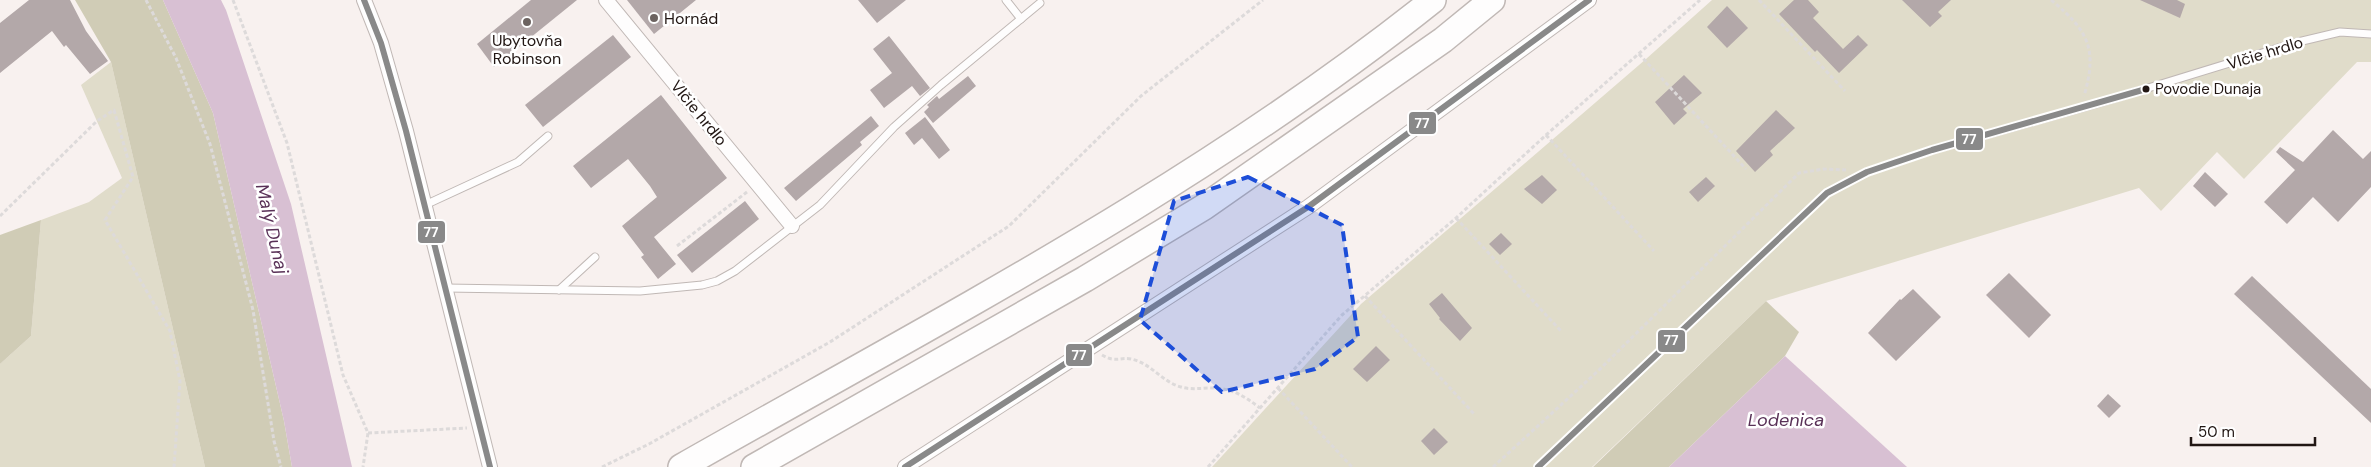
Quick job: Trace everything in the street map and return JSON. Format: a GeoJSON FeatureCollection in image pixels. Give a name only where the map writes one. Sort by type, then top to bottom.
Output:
{"type":"FeatureCollection","features":[{"type":"Feature","properties":{"kind":"highway"},"geometry":{"type":"LineString","coordinates":[[681,467],[1068,246],[1192,170],[1302,97],[1433,0]]}},
{"type":"Feature","properties":{"kind":"highway"},"geometry":{"type":"LineString","coordinates":[[754,467],[1085,279],[1204,207],[1443,40],[1492,0]]}},
{"type":"Feature","properties":{"kind":"street"},"geometry":{"type":"LineString","coordinates":[[364,0],[381,43],[425,205],[490,467]]}},
{"type":"Feature","properties":{"kind":"street","name":"Vlčie hrdlo"},"geometry":{"type":"LineString","coordinates":[[606,0],[792,226]]}},
{"type":"Feature","properties":{"kind":"street"},"geometry":{"type":"LineString","coordinates":[[905,467],[1308,208],[1589,0]]}},
{"type":"Feature","properties":{"kind":"lane"},"geometry":{"type":"LineString","coordinates":[[1006,0],[1021,19]]}},
{"type":"Feature","properties":{"kind":"lane"},"geometry":{"type":"LineString","coordinates":[[446,288],[640,291],[702,285],[735,271],[820,205],[894,127],[940,85],[1040,3]]}},
{"type":"Feature","properties":{"kind":"lane","name":"Vlčie hrdlo"},"geometry":{"type":"LineString","coordinates":[[1538,467],[1827,193],[1867,172],[1932,150],[2080,109],[2298,42],[2340,32],[2371,34]]}},
{"type":"Feature","properties":{"kind":"lane"},"geometry":{"type":"LineString","coordinates":[[425,205],[518,162],[548,136]]}},
{"type":"Feature","properties":{"kind":"lane"},"geometry":{"type":"LineString","coordinates":[[559,290],[595,257]]}},
{"type":"Feature","properties":{"kind":"path"},"geometry":{"type":"LineString","coordinates":[[146,0],[176,58],[210,144],[253,310],[274,441],[281,467]]}},
{"type":"Feature","properties":{"kind":"path"},"geometry":{"type":"LineString","coordinates":[[233,0],[287,143],[343,375],[368,433],[363,467]]}},
{"type":"Feature","properties":{"kind":"path"},"geometry":{"type":"LineString","coordinates":[[602,467],[648,444],[830,342],[1009,226],[1141,96],[1263,0]]}},
{"type":"Feature","properties":{"kind":"path"},"geometry":{"type":"LineString","coordinates":[[1208,467],[1342,315],[1456,218],[1546,135],[1700,0]]}},
{"type":"Feature","properties":{"kind":"path"},"geometry":{"type":"LineString","coordinates":[[1759,0],[1845,90]]}},
{"type":"Feature","properties":{"kind":"path"},"geometry":{"type":"LineString","coordinates":[[2051,0],[2072,17],[2081,29],[2090,52],[2091,74],[2080,109]]}},
{"type":"Feature","properties":{"kind":"path"},"geometry":{"type":"LineString","coordinates":[[1639,54],[1746,169]]}},
{"type":"Feature","properties":{"kind":"path"},"geometry":{"type":"LineString","coordinates":[[0,216],[97,121],[114,110],[133,177],[105,220],[170,331],[180,382],[174,467]]}},
{"type":"Feature","properties":{"kind":"path"},"geometry":{"type":"LineString","coordinates":[[1546,135],[1654,251]]}},
{"type":"Feature","properties":{"kind":"path"},"geometry":{"type":"LineString","coordinates":[[1493,467],[1598,372],[1799,173],[1824,169],[1867,172]]}},
{"type":"Feature","properties":{"kind":"path"},"geometry":{"type":"LineString","coordinates":[[677,246],[757,184]]}},
{"type":"Feature","properties":{"kind":"path"},"geometry":{"type":"LineString","coordinates":[[1456,218],[1561,331]]}},
{"type":"Feature","properties":{"kind":"path"},"geometry":{"type":"LineString","coordinates":[[1365,296],[1475,415]]}},
{"type":"Feature","properties":{"kind":"path"},"geometry":{"type":"LineString","coordinates":[[1091,348],[1104,357],[1117,361],[1130,359],[1146,364],[1164,379],[1181,387],[1228,390],[1243,395],[1260,408]]}},
{"type":"Feature","properties":{"kind":"path"},"geometry":{"type":"LineString","coordinates":[[1278,388],[1352,467]]}},
{"type":"Feature","properties":{"kind":"path"},"geometry":{"type":"LineString","coordinates":[[368,433],[480,427]]}},
{"type":"Feature","properties":{"kind":"highlighted area"},"geometry":{"type":"Polygon","coordinates":[[[1248,177],[1342,225],[1358,337],[1315,369],[1222,392],[1140,320],[1174,201],[1248,177]]]}},
{"type":"Feature","properties":{"kind":"shaded area"},"geometry":{"type":"Polygon","coordinates":[[[75,0],[163,0],[213,113],[284,421],[292,467],[205,467],[111,62],[75,0]]]}},
{"type":"Feature","properties":{"kind":"shaded area"},"geometry":{"type":"Polygon","coordinates":[[[1712,0],[2371,0],[2371,62],[2357,62],[2244,179],[2217,152],[2161,211],[2139,188],[1766,301],[1592,467],[1212,467],[1361,304],[1712,0]]]}},
{"type":"Feature","properties":{"kind":"shaded area"},"geometry":{"type":"Polygon","coordinates":[[[111,62],[205,467],[0,467],[0,364],[31,336],[41,220],[89,202],[122,178],[81,85],[111,62]]]}},
{"type":"Feature","properties":{"kind":"shaded area"},"geometry":{"type":"Polygon","coordinates":[[[41,220],[31,336],[0,364],[0,235],[41,220]]]}},
{"type":"Feature","properties":{"kind":"shaded area"},"geometry":{"type":"Polygon","coordinates":[[[1766,301],[1799,332],[1785,356],[1669,467],[1593,467],[1766,301]]]}},
{"type":"Feature","properties":{"kind":"water","name":"Malý Dunaj"},"geometry":{"type":"Polygon","coordinates":[[[163,0],[221,0],[226,10],[291,204],[352,467],[292,467],[284,421],[213,113],[163,0]]]}},
{"type":"Feature","properties":{"kind":"water","name":"Lodenica"},"geometry":{"type":"Polygon","coordinates":[[[1785,356],[1907,467],[1669,467],[1785,356]]]}},
{"type":"Feature","properties":{"kind":"building"},"geometry":{"type":"Polygon","coordinates":[[[29,0],[70,0],[86,31],[108,61],[90,74],[66,45],[64,47],[52,31],[0,73],[0,23],[29,0]]]}},
{"type":"Feature","properties":{"kind":"building","name":"Ubytovňa Robinson"},"geometry":{"type":"Polygon","coordinates":[[[531,0],[577,0],[494,67],[477,44],[531,0]]]}},
{"type":"Feature","properties":{"kind":"building","name":"Hornád"},"geometry":{"type":"Polygon","coordinates":[[[627,0],[696,0],[654,34],[627,0]]]}},
{"type":"Feature","properties":{"kind":"building"},"geometry":{"type":"Polygon","coordinates":[[[858,0],[906,0],[877,23],[858,0]]]}},
{"type":"Feature","properties":{"kind":"building"},"geometry":{"type":"Polygon","coordinates":[[[1794,0],[1808,0],[1819,12],[1813,18],[1843,49],[1858,35],[1868,45],[1839,73],[1817,50],[1815,52],[1779,14],[1794,0]]]}},
{"type":"Feature","properties":{"kind":"building"},"geometry":{"type":"Polygon","coordinates":[[[1902,0],[1951,0],[1938,12],[1942,16],[1930,27],[1902,0]]]}},
{"type":"Feature","properties":{"kind":"building"},"geometry":{"type":"Polygon","coordinates":[[[2140,0],[2177,0],[2185,4],[2180,18],[2140,0]]]}},
{"type":"Feature","properties":{"kind":"building"},"geometry":{"type":"Polygon","coordinates":[[[1727,6],[1748,28],[1727,48],[1707,27],[1727,6]]]}},
{"type":"Feature","properties":{"kind":"building"},"geometry":{"type":"Polygon","coordinates":[[[613,35],[631,57],[543,127],[525,105],[613,35]]]}},
{"type":"Feature","properties":{"kind":"building"},"geometry":{"type":"Polygon","coordinates":[[[889,36],[930,88],[920,96],[912,86],[884,108],[870,90],[892,73],[873,49],[889,36]]]}},
{"type":"Feature","properties":{"kind":"building"},"geometry":{"type":"Polygon","coordinates":[[[1684,75],[1702,93],[1683,109],[1687,113],[1674,125],[1655,102],[1684,75]]]}},
{"type":"Feature","properties":{"kind":"building"},"geometry":{"type":"Polygon","coordinates":[[[968,76],[976,86],[933,123],[924,112],[929,107],[927,105],[937,96],[939,99],[968,76]]]}},
{"type":"Feature","properties":{"kind":"building"},"geometry":{"type":"Polygon","coordinates":[[[661,95],[727,178],[654,237],[676,264],[658,279],[641,257],[644,255],[622,226],[657,197],[650,186],[628,159],[591,188],[573,166],[661,95]]]}},
{"type":"Feature","properties":{"kind":"building"},"geometry":{"type":"Polygon","coordinates":[[[1776,110],[1795,128],[1770,151],[1773,155],[1755,172],[1736,151],[1776,110]]]}},
{"type":"Feature","properties":{"kind":"building"},"geometry":{"type":"Polygon","coordinates":[[[871,116],[879,126],[860,142],[862,145],[796,201],[784,188],[871,116]]]}},
{"type":"Feature","properties":{"kind":"building"},"geometry":{"type":"Polygon","coordinates":[[[925,117],[950,150],[939,159],[922,138],[914,145],[905,133],[925,117]]]}},
{"type":"Feature","properties":{"kind":"building"},"geometry":{"type":"Polygon","coordinates":[[[2333,130],[2363,159],[2371,151],[2371,187],[2338,222],[2313,197],[2287,224],[2264,202],[2295,170],[2276,152],[2280,147],[2303,162],[2333,130]]]}},
{"type":"Feature","properties":{"kind":"building"},"geometry":{"type":"Polygon","coordinates":[[[2205,172],[2228,194],[2215,207],[2193,186],[2205,172]]]}},
{"type":"Feature","properties":{"kind":"building"},"geometry":{"type":"Polygon","coordinates":[[[1542,175],[1557,190],[1542,204],[1524,189],[1542,175]]]}},
{"type":"Feature","properties":{"kind":"building"},"geometry":{"type":"Polygon","coordinates":[[[1706,177],[1715,186],[1698,202],[1689,192],[1706,177]]]}},
{"type":"Feature","properties":{"kind":"building"},"geometry":{"type":"Polygon","coordinates":[[[745,201],[759,219],[692,273],[677,255],[745,201]]]}},
{"type":"Feature","properties":{"kind":"building"},"geometry":{"type":"Polygon","coordinates":[[[1501,233],[1512,244],[1500,255],[1489,244],[1501,233]]]}},
{"type":"Feature","properties":{"kind":"building"},"geometry":{"type":"Polygon","coordinates":[[[2009,273],[2051,315],[2029,338],[1986,295],[2009,273]]]}},
{"type":"Feature","properties":{"kind":"building"},"geometry":{"type":"Polygon","coordinates":[[[2252,276],[2371,389],[2371,423],[2234,294],[2252,276]]]}},
{"type":"Feature","properties":{"kind":"building"},"geometry":{"type":"Polygon","coordinates":[[[1913,289],[1941,317],[1896,361],[1868,333],[1900,299],[1913,289]]]}},
{"type":"Feature","properties":{"kind":"building"},"geometry":{"type":"Polygon","coordinates":[[[1442,293],[1472,328],[1460,341],[1439,319],[1429,304],[1442,293]]]}},
{"type":"Feature","properties":{"kind":"building"},"geometry":{"type":"Polygon","coordinates":[[[1376,346],[1390,360],[1367,382],[1353,369],[1376,346]]]}},
{"type":"Feature","properties":{"kind":"building"},"geometry":{"type":"Polygon","coordinates":[[[2108,394],[2121,406],[2109,418],[2097,406],[2108,394]]]}},
{"type":"Feature","properties":{"kind":"building"},"geometry":{"type":"Polygon","coordinates":[[[1434,428],[1448,442],[1434,455],[1421,441],[1434,428]]]}},
{"type":"Feature","properties":{"kind":"transit line","name":"77"},"geometry":{"type":"LineString","coordinates":[[364,0],[381,43],[406,131],[490,467]]}},
{"type":"Feature","properties":{"kind":"transit line","name":"77"},"geometry":{"type":"LineString","coordinates":[[905,467],[1308,207],[1589,0]]}},
{"type":"Feature","properties":{"kind":"transit line","name":"77"},"geometry":{"type":"LineString","coordinates":[[1538,467],[1827,193],[1867,172],[1932,150],[2146,89]]}},
{"type":"Feature","properties":{"kind":"place","name":"Hornád"},"geometry":{"type":"Point","coordinates":[654,18]}},
{"type":"Feature","properties":{"kind":"place","name":"Ubytovňa Robinson"},"geometry":{"type":"Point","coordinates":[527,22]}},
{"type":"Feature","properties":{"kind":"place","name":"Povodie Dunaja"},"geometry":{"type":"Point","coordinates":[2146,89]}}]}
